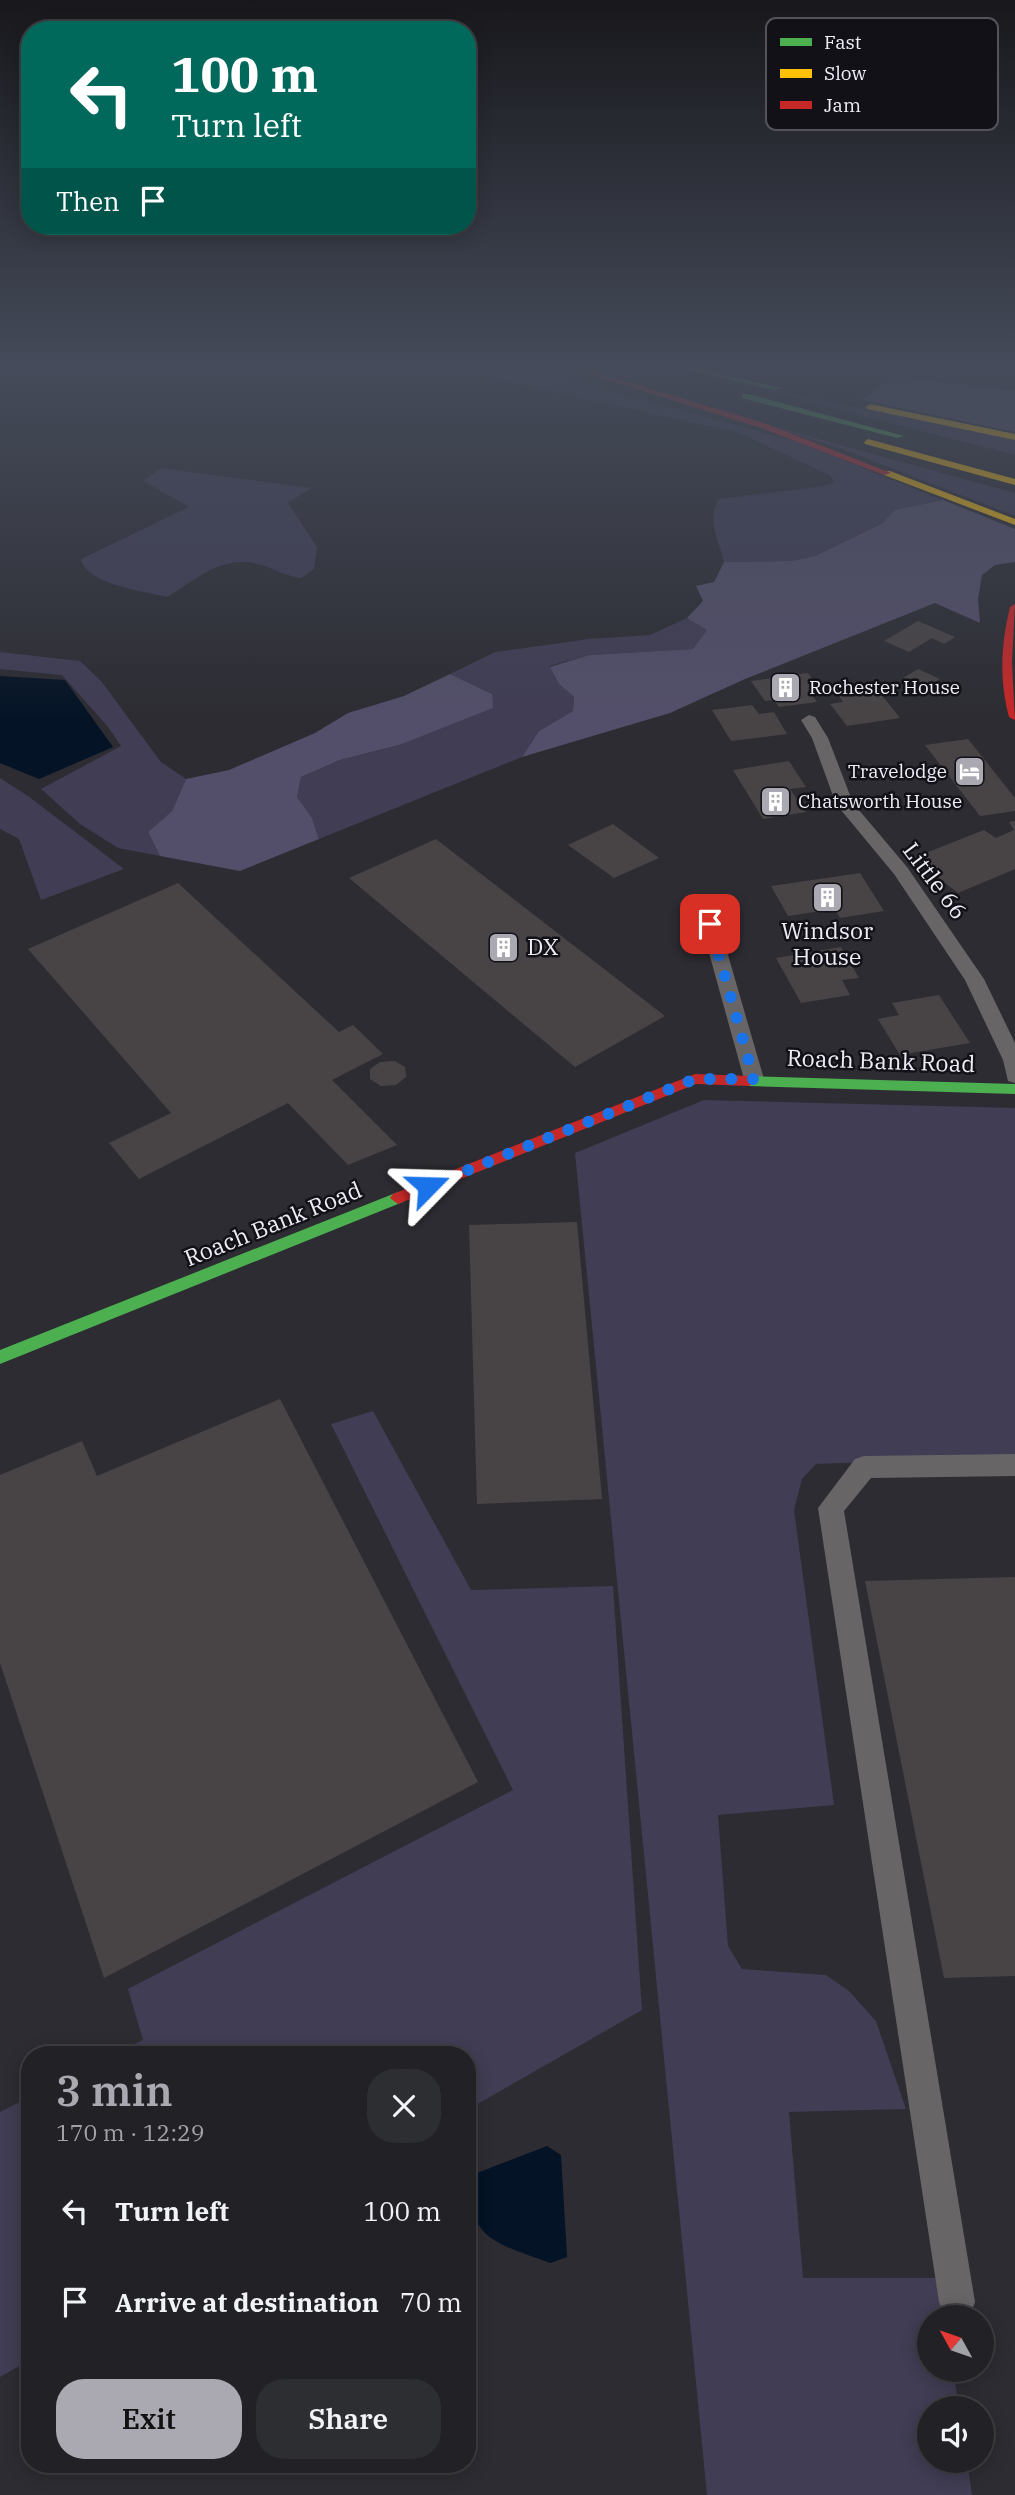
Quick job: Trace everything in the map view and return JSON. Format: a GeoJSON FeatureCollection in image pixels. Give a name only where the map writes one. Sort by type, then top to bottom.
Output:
{"type":"FeatureCollection","features":[{"type":"Feature","properties":{"kind":"main road"},"geometry":{"type":"LineString","coordinates":[[919,485],[1015,522]]}},
{"type":"Feature","properties":{"kind":"main road"},"geometry":{"type":"LineString","coordinates":[[1015,607],[1004,674],[1006,695],[1015,717]]}},
{"type":"Feature","properties":{"kind":"main road","name":"Roach Bank Road"},"geometry":{"type":"LineString","coordinates":[[0,1357],[695,1079],[1015,1089]]}},
{"type":"Feature","properties":{"kind":"street","name":"Little 66"},"geometry":{"type":"LineString","coordinates":[[808,720],[820,738],[845,804],[901,871],[974,979],[1013,1060],[1015,1076]]}},
{"type":"Feature","properties":{"kind":"street"},"geometry":{"type":"LineString","coordinates":[[710,924],[754,1079]]}},
{"type":"Feature","properties":{"kind":"street"},"geometry":{"type":"LineString","coordinates":[[957,2302],[831,1508],[864,1467],[1015,1465]]}},
{"type":"Feature","properties":{"kind":"shaded area"},"geometry":{"type":"Polygon","coordinates":[[[151,485],[292,485],[311,488],[288,503],[317,547],[314,569],[301,578],[258,564],[232,563],[210,570],[167,597],[118,586],[85,568],[81,559],[189,507],[151,485]]]}},
{"type":"Feature","properties":{"kind":"shaded area"},"geometry":{"type":"Polygon","coordinates":[[[906,485],[943,500],[894,510],[883,523],[815,556],[791,561],[724,562],[714,522],[715,507],[719,499],[824,486],[906,485]]]}},
{"type":"Feature","properties":{"kind":"shaded area"},"geometry":{"type":"Polygon","coordinates":[[[936,485],[987,485],[1015,493],[1015,516],[936,485]]]}},
{"type":"Feature","properties":{"kind":"shaded area"},"geometry":{"type":"Polygon","coordinates":[[[943,500],[1015,529],[1015,562],[995,565],[982,575],[978,599],[980,623],[935,603],[745,679],[670,713],[522,757],[539,731],[573,711],[574,697],[559,684],[550,667],[589,655],[693,649],[707,630],[687,618],[703,601],[696,586],[714,582],[724,562],[791,561],[815,556],[883,523],[894,510],[943,500]]]}},
{"type":"Feature","properties":{"kind":"shaded area"},"geometry":{"type":"Polygon","coordinates":[[[687,618],[708,630],[693,649],[589,655],[550,666],[559,684],[574,697],[573,711],[539,731],[522,757],[319,839],[312,818],[297,797],[301,777],[340,760],[399,745],[492,694],[450,674],[495,652],[589,639],[650,635],[687,618]]]}},
{"type":"Feature","properties":{"kind":"shaded area"},"geometry":{"type":"Polygon","coordinates":[[[0,652],[80,661],[101,681],[161,762],[186,779],[172,811],[148,832],[160,856],[118,848],[80,824],[41,789],[121,746],[108,727],[62,675],[0,669],[0,652]]]}},
{"type":"Feature","properties":{"kind":"shaded area"},"geometry":{"type":"Polygon","coordinates":[[[450,674],[492,694],[493,708],[399,745],[340,760],[301,777],[297,797],[312,818],[319,839],[240,871],[160,856],[148,832],[172,811],[186,779],[229,770],[315,733],[348,713],[404,696],[450,674]]]}},
{"type":"Feature","properties":{"kind":"shaded area"},"geometry":{"type":"Polygon","coordinates":[[[0,778],[124,869],[41,900],[19,839],[0,829],[0,778]]]}},
{"type":"Feature","properties":{"kind":"shaded area"},"geometry":{"type":"Polygon","coordinates":[[[704,1100],[1015,1108],[1015,1456],[816,1464],[802,1479],[794,1510],[834,1805],[718,1815],[728,1946],[742,1969],[826,1975],[849,1991],[876,2021],[906,2109],[789,2112],[803,2278],[940,2278],[943,2305],[917,2305],[917,2382],[955,2382],[957,2396],[917,2396],[917,2473],[969,2473],[972,2495],[707,2495],[575,1153],[704,1100]]]}},
{"type":"Feature","properties":{"kind":"shaded area"},"geometry":{"type":"Polygon","coordinates":[[[373,1411],[471,1590],[613,1586],[642,2010],[476,2105],[476,2046],[130,2046],[143,2040],[128,1989],[513,1790],[331,1424],[373,1411]]]}},
{"type":"Feature","properties":{"kind":"shaded area"},"geometry":{"type":"Polygon","coordinates":[[[21,2102],[21,2365],[0,2377],[0,2112],[21,2102]]]}},
{"type":"Feature","properties":{"kind":"water"},"geometry":{"type":"Polygon","coordinates":[[[0,676],[65,680],[113,747],[39,779],[0,763],[0,676]]]}},
{"type":"Feature","properties":{"kind":"water"},"geometry":{"type":"Polygon","coordinates":[[[547,2146],[561,2155],[567,2257],[550,2263],[501,2244],[489,2236],[476,2219],[476,2173],[547,2146]]]}},
{"type":"Feature","properties":{"kind":"building"},"geometry":{"type":"Polygon","coordinates":[[[918,621],[955,637],[944,644],[932,638],[909,652],[884,641],[918,621]]]}},
{"type":"Feature","properties":{"kind":"building"},"geometry":{"type":"Polygon","coordinates":[[[918,669],[940,679],[925,688],[903,678],[918,669]]]}},
{"type":"Feature","properties":{"kind":"building","name":"Rochester House"},"geometry":{"type":"Polygon","coordinates":[[[808,673],[822,693],[812,695],[817,702],[779,707],[774,700],[765,701],[751,681],[808,673]]]}},
{"type":"Feature","properties":{"kind":"building"},"geometry":{"type":"Polygon","coordinates":[[[876,688],[900,718],[847,726],[830,704],[843,702],[837,693],[876,688]]]}},
{"type":"Feature","properties":{"kind":"building"},"geometry":{"type":"Polygon","coordinates":[[[752,705],[759,714],[774,712],[787,734],[731,741],[712,710],[752,705]]]}},
{"type":"Feature","properties":{"kind":"building","name":"Travelodge"},"geometry":{"type":"Polygon","coordinates":[[[968,739],[1015,798],[1015,811],[980,816],[925,745],[968,739]]]}},
{"type":"Feature","properties":{"kind":"building","name":"Chatsworth House"},"geometry":{"type":"Polygon","coordinates":[[[789,761],[806,787],[790,789],[806,812],[763,819],[733,770],[789,761]]]}},
{"type":"Feature","properties":{"kind":"building"},"geometry":{"type":"Polygon","coordinates":[[[1015,821],[1015,869],[958,893],[913,858],[984,830],[996,838],[1014,830],[1009,822],[1015,821]]]}},
{"type":"Feature","properties":{"kind":"building"},"geometry":{"type":"Polygon","coordinates":[[[613,824],[659,858],[614,878],[568,845],[613,824]]]}},
{"type":"Feature","properties":{"kind":"building","name":"DX"},"geometry":{"type":"Polygon","coordinates":[[[436,839],[665,1016],[575,1067],[349,878],[436,839]]]}},
{"type":"Feature","properties":{"kind":"building","name":"Windsor House"},"geometry":{"type":"Polygon","coordinates":[[[860,873],[884,911],[840,918],[835,909],[788,916],[771,886],[860,873]]]}},
{"type":"Feature","properties":{"kind":"building"},"geometry":{"type":"Polygon","coordinates":[[[178,883],[339,1032],[353,1025],[383,1054],[332,1080],[397,1145],[348,1165],[288,1103],[139,1179],[109,1143],[171,1113],[28,949],[178,883]]]}},
{"type":"Feature","properties":{"kind":"building"},"geometry":{"type":"Polygon","coordinates":[[[841,947],[859,978],[842,980],[850,995],[801,1003],[776,958],[841,947]]]}},
{"type":"Feature","properties":{"kind":"building"},"geometry":{"type":"Polygon","coordinates":[[[939,995],[970,1043],[900,1055],[878,1019],[899,1015],[892,1003],[939,995]]]}},
{"type":"Feature","properties":{"kind":"building"},"geometry":{"type":"Polygon","coordinates":[[[395,1061],[405,1067],[406,1077],[396,1085],[381,1086],[370,1079],[370,1069],[380,1062],[395,1061]]]}},
{"type":"Feature","properties":{"kind":"building"},"geometry":{"type":"Polygon","coordinates":[[[577,1222],[602,1499],[477,1504],[469,1225],[577,1222]]]}},
{"type":"Feature","properties":{"kind":"building"},"geometry":{"type":"Polygon","coordinates":[[[280,1399],[478,1782],[104,1978],[0,1663],[0,1475],[82,1441],[97,1476],[280,1399]]]}},
{"type":"Feature","properties":{"kind":"building"},"geometry":{"type":"Polygon","coordinates":[[[1015,1577],[1015,1976],[944,1978],[865,1581],[1015,1577]]]}},
{"type":"Feature","properties":{"kind":"traffic: fast"},"geometry":{"type":"LineString","coordinates":[[749,1081],[1015,1089]]}},
{"type":"Feature","properties":{"kind":"traffic: fast"},"geometry":{"type":"LineString","coordinates":[[0,1357],[398,1198]]}},
{"type":"Feature","properties":{"kind":"traffic: slow"},"geometry":{"type":"LineString","coordinates":[[919,485],[1015,522]]}},
{"type":"Feature","properties":{"kind":"traffic: jam"},"geometry":{"type":"LineString","coordinates":[[1015,607],[1007,662],[1015,717]]}},
{"type":"Feature","properties":{"kind":"traffic: jam"},"geometry":{"type":"LineString","coordinates":[[398,1198],[695,1079],[749,1081]]}},
{"type":"Feature","properties":{"kind":"place","name":"Rochester House"},"geometry":{"type":"Point","coordinates":[786,687]}},
{"type":"Feature","properties":{"kind":"place","name":"Travelodge"},"geometry":{"type":"Point","coordinates":[970,771]}},
{"type":"Feature","properties":{"kind":"place","name":"Chatsworth House"},"geometry":{"type":"Point","coordinates":[775,801]}},
{"type":"Feature","properties":{"kind":"place","name":"Windsor House"},"geometry":{"type":"Point","coordinates":[827,897]}},
{"type":"Feature","properties":{"kind":"place","name":"DX"},"geometry":{"type":"Point","coordinates":[504,947]}},
{"type":"Feature","properties":{"kind":"route"},"geometry":{"type":"LineString","coordinates":[[428,1186],[695,1079],[754,1079],[710,924]]}}]}
